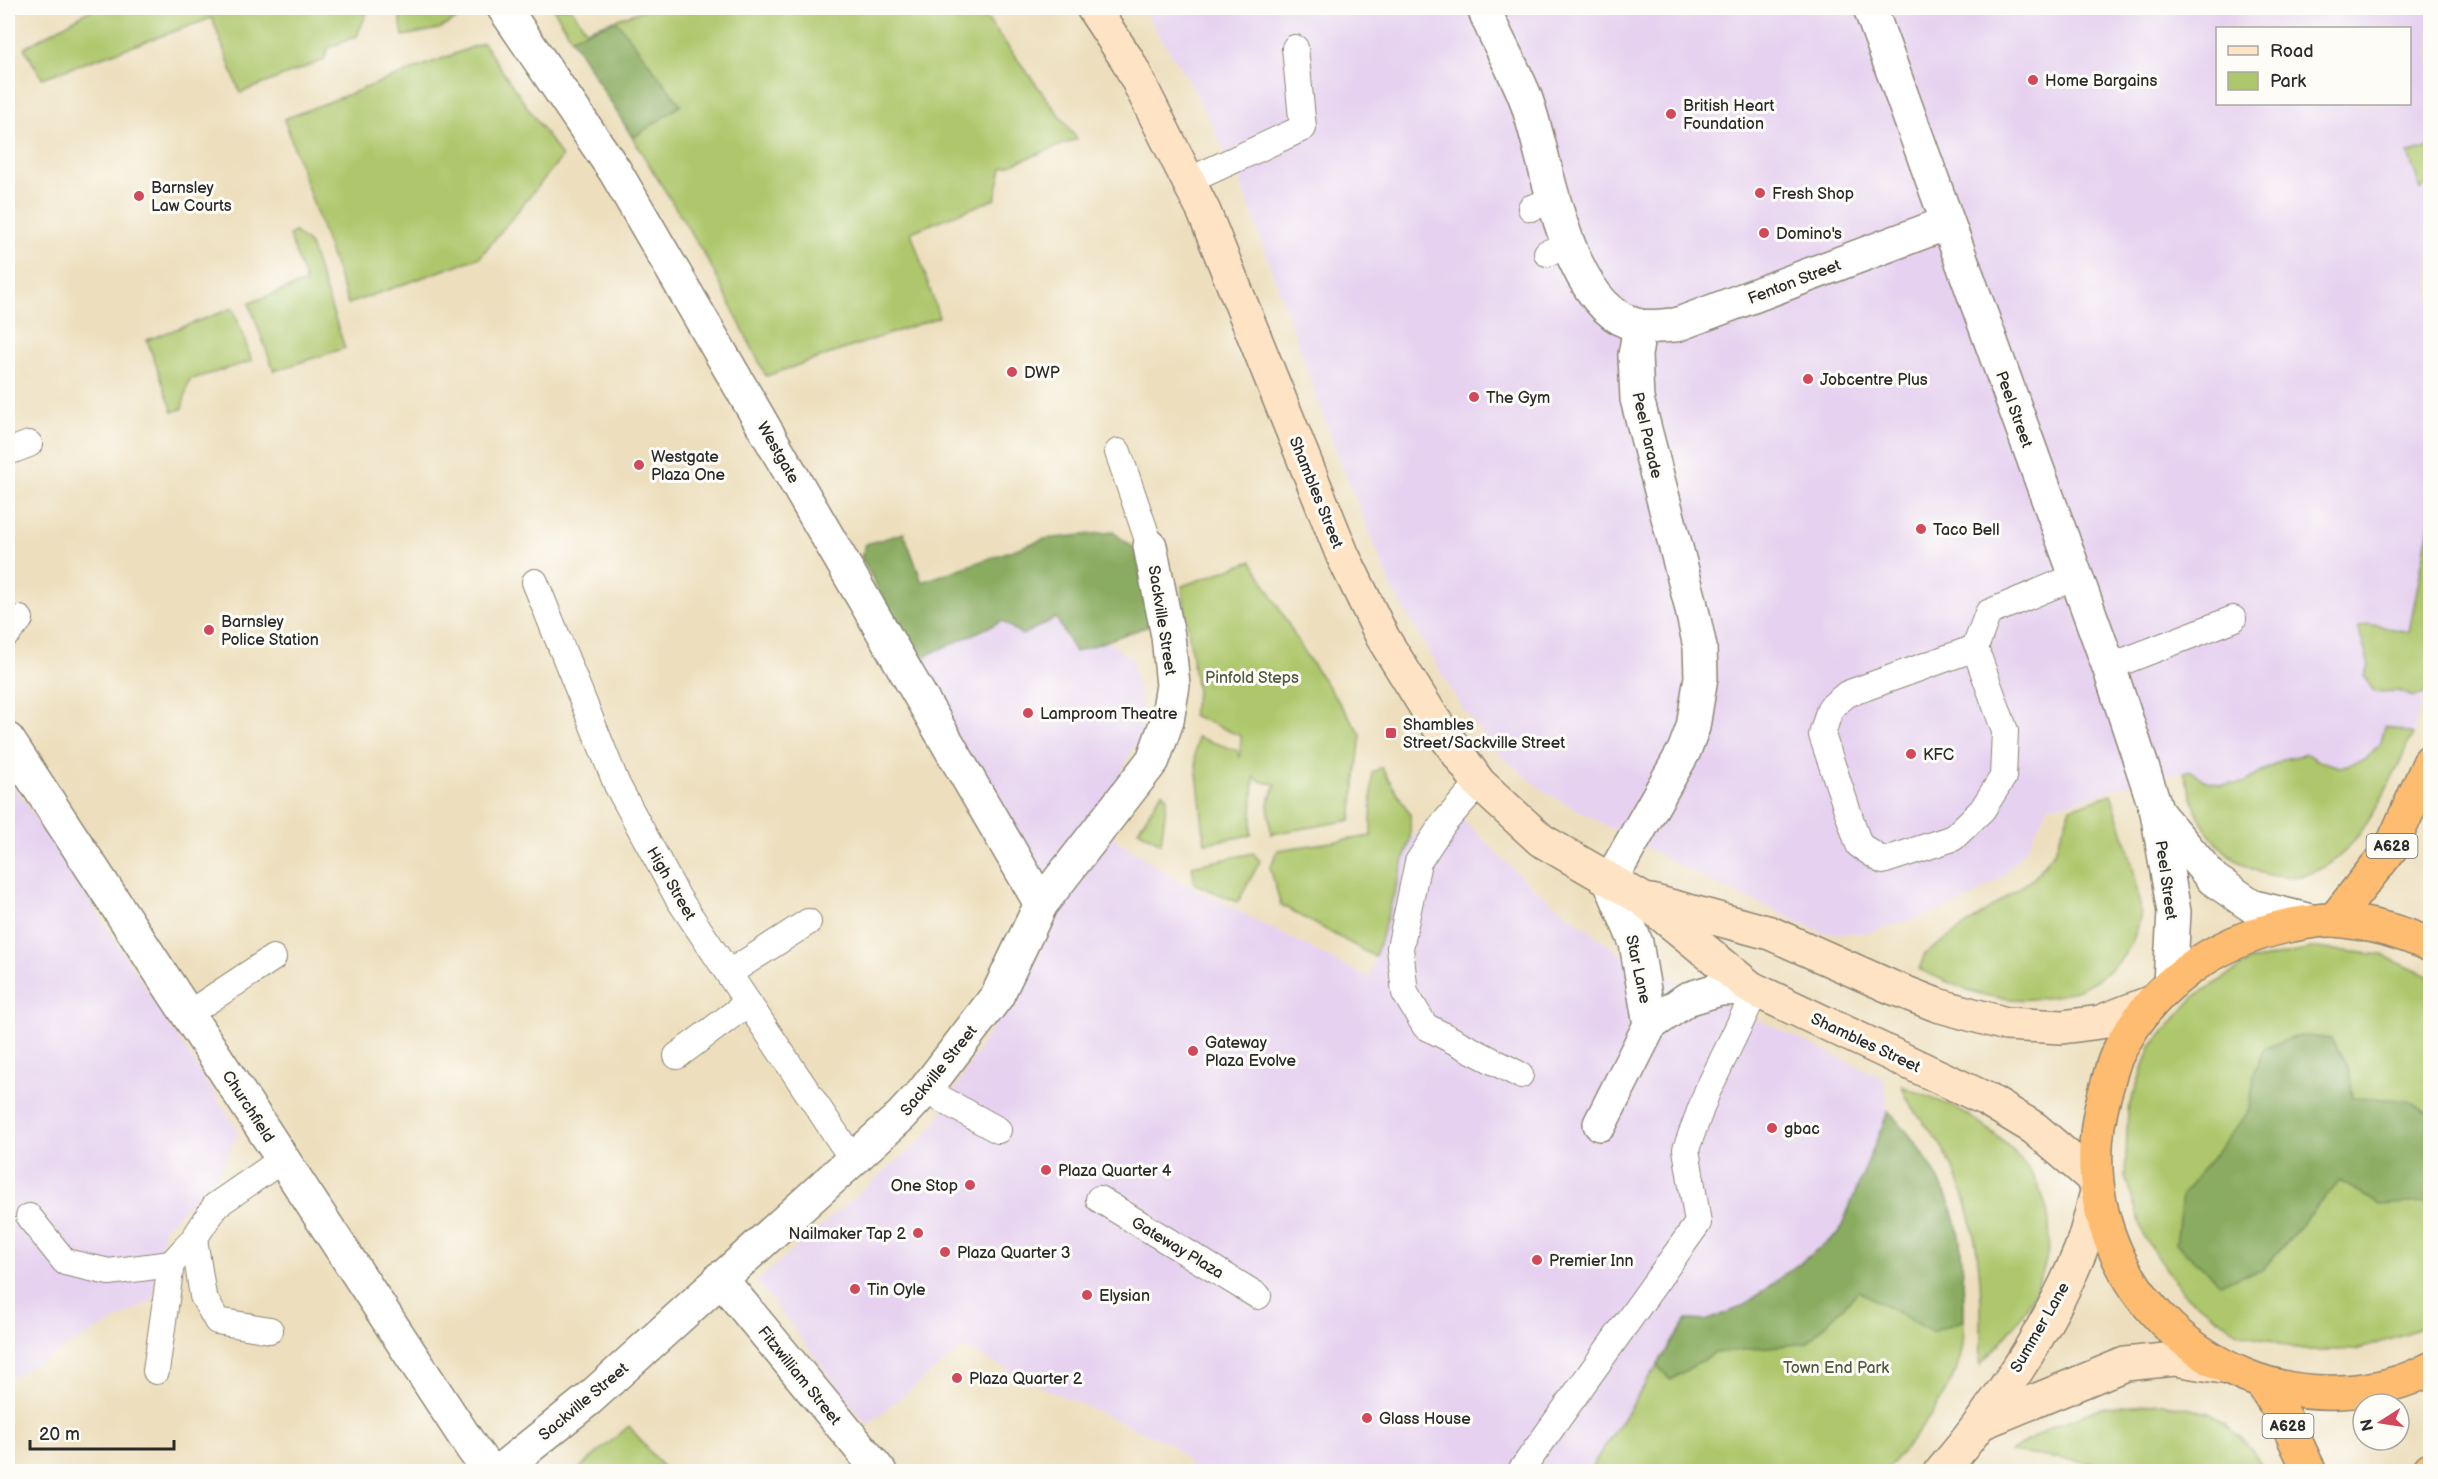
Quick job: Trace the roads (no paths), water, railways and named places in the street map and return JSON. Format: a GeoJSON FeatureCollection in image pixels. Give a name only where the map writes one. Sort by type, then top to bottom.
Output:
{"type":"FeatureCollection","features":[{"type":"Feature","properties":{"kind":"highway","name":"A628"},"geometry":{"type":"LineString","coordinates":[[2322,920],[2391,848],[2430,761]]}},
{"type":"Feature","properties":{"kind":"highway"},"geometry":{"type":"LineString","coordinates":[[2430,945],[2396,930],[2322,920],[2253,933],[2199,960],[2161,992],[2116,1057],[2097,1122],[2096,1186],[2112,1245],[2138,1293],[2176,1335],[2223,1367],[2262,1383],[2315,1392],[2368,1390],[2418,1376],[2430,1369]]}},
{"type":"Feature","properties":{"kind":"highway","name":"A628"},"geometry":{"type":"LineString","coordinates":[[2262,1383],[2285,1419],[2310,1472]]}},
{"type":"Feature","properties":{"kind":"street","name":"Westgate"},"geometry":{"type":"LineString","coordinates":[[504,8],[615,171],[1041,904]]}},
{"type":"Feature","properties":{"kind":"street","name":"Shambles Street"},"geometry":{"type":"LineString","coordinates":[[1093,8],[1128,61],[1204,212],[1343,556],[1383,638],[1432,717],[1479,783],[1541,840],[1641,898],[1753,989],[1986,1099],[2034,1128],[2096,1186]]}},
{"type":"Feature","properties":{"kind":"street"},"geometry":{"type":"LineString","coordinates":[[1484,8],[1495,38],[1524,95],[1542,204],[1558,250],[1610,310],[1640,326]]}},
{"type":"Feature","properties":{"kind":"street","name":"Peel Street"},"geometry":{"type":"LineString","coordinates":[[1870,8],[2077,576],[2157,812],[2174,912],[2161,992]]}},
{"type":"Feature","properties":{"kind":"street","name":"Fenton Street"},"geometry":{"type":"LineString","coordinates":[[1640,326],[1677,325],[1947,223]]}},
{"type":"Feature","properties":{"kind":"street","name":"Peel Parade"},"geometry":{"type":"LineString","coordinates":[[1610,881],[1684,751],[1695,719],[1701,677],[1700,647],[1690,601],[1637,399],[1635,355],[1640,326]]}},
{"type":"Feature","properties":{"kind":"street","name":"Sackville Street"},"geometry":{"type":"LineString","coordinates":[[498,1472],[589,1399],[853,1160],[926,1090],[997,996],[1041,904],[1153,760],[1167,721],[1173,685],[1168,636],[1150,546]]}},
{"type":"Feature","properties":{"kind":"street","name":"Churchfield"},"geometry":{"type":"LineString","coordinates":[[8,740],[472,1448],[490,1472]]}},
{"type":"Feature","properties":{"kind":"street","name":"Peel Street"},"geometry":{"type":"LineString","coordinates":[[2157,812],[2213,879],[2254,907],[2322,920]]}},
{"type":"Feature","properties":{"kind":"street","name":"Star Lane"},"geometry":{"type":"LineString","coordinates":[[1610,881],[1636,943],[1650,1025]]}},
{"type":"Feature","properties":{"kind":"street","name":"Shambles Street"},"geometry":{"type":"LineString","coordinates":[[1641,898],[1770,933],[1909,994],[2006,1024],[2062,1027],[2100,1022],[2161,992]]}},
{"type":"Feature","properties":{"kind":"street","name":"Star Lane"},"geometry":{"type":"LineString","coordinates":[[1600,1124],[1650,1025],[1687,999],[1720,989],[1753,989]]}},
{"type":"Feature","properties":{"kind":"street","name":"Summer Lane"},"geometry":{"type":"LineString","coordinates":[[1941,1472],[1981,1423],[2052,1312],[2079,1253],[2096,1186]]}},
{"type":"Feature","properties":{"kind":"street","name":"Fitzwilliam Street"},"geometry":{"type":"LineString","coordinates":[[720,1278],[880,1472]]}},
{"type":"Feature","properties":{"kind":"street","name":"Summer Lane"},"geometry":{"type":"LineString","coordinates":[[1981,1423],[2125,1364],[2175,1359],[2223,1367]]}},
{"type":"Feature","properties":{"kind":"lane"},"geometry":{"type":"LineString","coordinates":[[1188,181],[1303,128],[1294,48]]}},
{"type":"Feature","properties":{"kind":"lane"},"geometry":{"type":"LineString","coordinates":[[1118,452],[1150,546]]}},
{"type":"Feature","properties":{"kind":"lane"},"geometry":{"type":"LineString","coordinates":[[1975,648],[1847,694],[1830,708],[1822,735],[1859,845],[1883,861],[1953,838],[1982,810],[2003,777],[2005,730],[1975,648],[1988,613],[2077,576]]}},
{"type":"Feature","properties":{"kind":"lane","name":"High Street"},"geometry":{"type":"LineString","coordinates":[[535,582],[617,785],[678,898],[853,1160]]}},
{"type":"Feature","properties":{"kind":"lane"},"geometry":{"type":"LineString","coordinates":[[2109,667],[2233,620]]}},
{"type":"Feature","properties":{"kind":"lane"},"geometry":{"type":"LineString","coordinates":[[1479,783],[1443,824],[1418,862],[1400,948],[1405,993],[1425,1026],[1520,1075]]}},
{"type":"Feature","properties":{"kind":"lane"},"geometry":{"type":"LineString","coordinates":[[729,973],[808,922]]}},
{"type":"Feature","properties":{"kind":"lane"},"geometry":{"type":"LineString","coordinates":[[188,1014],[273,958]]}},
{"type":"Feature","properties":{"kind":"lane"},"geometry":{"type":"LineString","coordinates":[[1520,1472],[1698,1223],[1686,1149],[1707,1092],[1753,989]]}},
{"type":"Feature","properties":{"kind":"lane"},"geometry":{"type":"LineString","coordinates":[[677,1056],[748,1004]]}},
{"type":"Feature","properties":{"kind":"lane"},"geometry":{"type":"LineString","coordinates":[[926,1090],[998,1130]]}},
{"type":"Feature","properties":{"kind":"lane"},"geometry":{"type":"LineString","coordinates":[[156,1371],[171,1264],[194,1239],[214,1206],[283,1159]]}},
{"type":"Feature","properties":{"kind":"lane","name":"Gateway Plaza"},"geometry":{"type":"LineString","coordinates":[[1099,1199],[1258,1296]]}},
{"type":"Feature","properties":{"kind":"lane"},"geometry":{"type":"LineString","coordinates":[[29,1217],[65,1262],[109,1272],[171,1264]]}},
{"type":"Feature","properties":{"kind":"lane"},"geometry":{"type":"LineString","coordinates":[[194,1239],[203,1296],[217,1321],[270,1330]]}},
{"type":"Feature","properties":{"kind":"place","name":"Home Bargains"},"geometry":{"type":"Point","coordinates":[2033,80]}},
{"type":"Feature","properties":{"kind":"place","name":"British Heart Foundation"},"geometry":{"type":"Point","coordinates":[1671,114]}},
{"type":"Feature","properties":{"kind":"place","name":"Fresh Shop"},"geometry":{"type":"Point","coordinates":[1760,193]}},
{"type":"Feature","properties":{"kind":"place","name":"Barnsley Law Courts"},"geometry":{"type":"Point","coordinates":[139,196]}},
{"type":"Feature","properties":{"kind":"place","name":"Domino's"},"geometry":{"type":"Point","coordinates":[1764,233]}},
{"type":"Feature","properties":{"kind":"place","name":"DWP"},"geometry":{"type":"Point","coordinates":[1012,372]}},
{"type":"Feature","properties":{"kind":"place","name":"Jobcentre Plus"},"geometry":{"type":"Point","coordinates":[1808,379]}},
{"type":"Feature","properties":{"kind":"place","name":"The Gym"},"geometry":{"type":"Point","coordinates":[1474,397]}},
{"type":"Feature","properties":{"kind":"place","name":"Westgate Plaza One"},"geometry":{"type":"Point","coordinates":[639,465]}},
{"type":"Feature","properties":{"kind":"place","name":"Taco Bell"},"geometry":{"type":"Point","coordinates":[1921,529]}},
{"type":"Feature","properties":{"kind":"place","name":"Barnsley Police Station"},"geometry":{"type":"Point","coordinates":[209,630]}},
{"type":"Feature","properties":{"kind":"place","name":"Lamproom Theatre"},"geometry":{"type":"Point","coordinates":[1028,713]}},
{"type":"Feature","properties":{"kind":"place","name":"Shambles Street/Sackville Street"},"geometry":{"type":"Point","coordinates":[1391,733]}},
{"type":"Feature","properties":{"kind":"place","name":"KFC"},"geometry":{"type":"Point","coordinates":[1911,754]}},
{"type":"Feature","properties":{"kind":"place","name":"Gateway Plaza Evolve"},"geometry":{"type":"Point","coordinates":[1193,1051]}},
{"type":"Feature","properties":{"kind":"place","name":"gbac"},"geometry":{"type":"Point","coordinates":[1772,1128]}},
{"type":"Feature","properties":{"kind":"place","name":"Plaza Quarter 4"},"geometry":{"type":"Point","coordinates":[1046,1170]}},
{"type":"Feature","properties":{"kind":"place","name":"One Stop"},"geometry":{"type":"Point","coordinates":[970,1185]}},
{"type":"Feature","properties":{"kind":"place","name":"Nailmaker Tap 2"},"geometry":{"type":"Point","coordinates":[918,1233]}},
{"type":"Feature","properties":{"kind":"place","name":"Plaza Quarter 3"},"geometry":{"type":"Point","coordinates":[945,1252]}},
{"type":"Feature","properties":{"kind":"place","name":"Premier Inn"},"geometry":{"type":"Point","coordinates":[1537,1260]}},
{"type":"Feature","properties":{"kind":"place","name":"Tin Oyle"},"geometry":{"type":"Point","coordinates":[855,1289]}},
{"type":"Feature","properties":{"kind":"place","name":"Elysian"},"geometry":{"type":"Point","coordinates":[1087,1295]}},
{"type":"Feature","properties":{"kind":"place","name":"Plaza Quarter 2"},"geometry":{"type":"Point","coordinates":[957,1378]}},
{"type":"Feature","properties":{"kind":"place","name":"Glass House"},"geometry":{"type":"Point","coordinates":[1367,1418]}},
{"type":"Feature","properties":{"kind":"park label","name":"Pinfold Steps"},"geometry":{"type":"Point","coordinates":[1252,677]}},
{"type":"Feature","properties":{"kind":"park label","name":"Town End Park"},"geometry":{"type":"Point","coordinates":[1836,1367]}}]}
